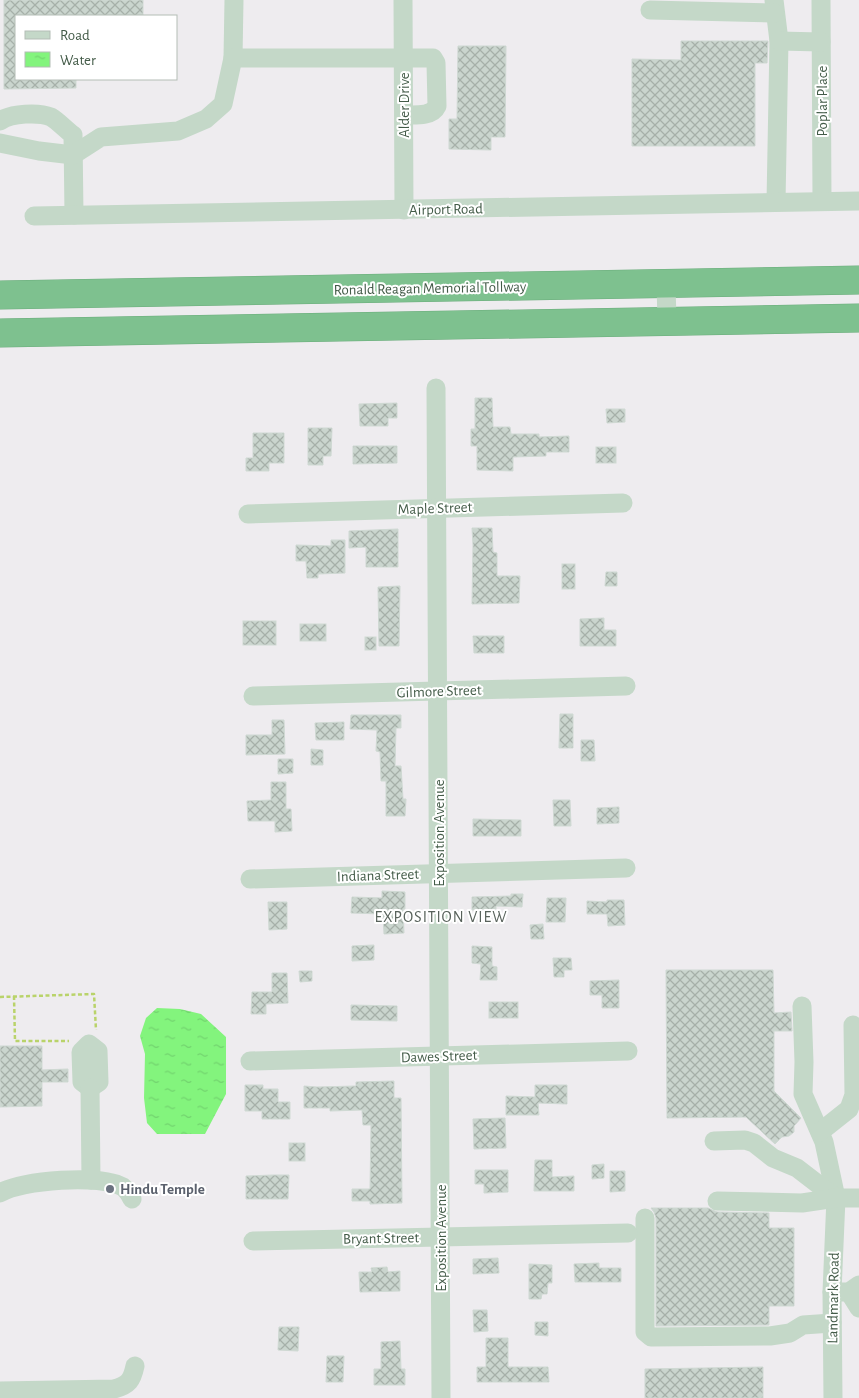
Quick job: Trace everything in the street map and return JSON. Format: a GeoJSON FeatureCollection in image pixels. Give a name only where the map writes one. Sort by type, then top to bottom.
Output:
{"type":"FeatureCollection","features":[{"type":"Feature","properties":{"kind":"highway","name":"Ronald Reagan Memorial Tollway"},"geometry":{"type":"LineString","coordinates":[[0,296],[859,280]]}},
{"type":"Feature","properties":{"kind":"highway"},"geometry":{"type":"LineString","coordinates":[[0,333],[859,318]]}},
{"type":"Feature","properties":{"kind":"street"},"geometry":{"type":"LineString","coordinates":[[0,143],[39,151],[73,155],[101,137],[178,131],[206,119],[223,104],[233,58],[234,0]]}},
{"type":"Feature","properties":{"kind":"street","name":"Alder Drive"},"geometry":{"type":"LineString","coordinates":[[403,0],[404,210]]}},
{"type":"Feature","properties":{"kind":"street","name":"Poplar Place"},"geometry":{"type":"LineString","coordinates":[[821,0],[822,201]]}},
{"type":"Feature","properties":{"kind":"street"},"geometry":{"type":"LineString","coordinates":[[650,10],[774,7],[779,42],[776,202]]}},
{"type":"Feature","properties":{"kind":"street"},"geometry":{"type":"LineString","coordinates":[[779,42],[822,42]]}},
{"type":"Feature","properties":{"kind":"street"},"geometry":{"type":"LineString","coordinates":[[233,58],[433,58],[436,63],[437,106],[435,111],[430,114],[404,115]]}},
{"type":"Feature","properties":{"kind":"street"},"geometry":{"type":"LineString","coordinates":[[0,121],[6,117],[32,114],[51,118],[72,136],[74,215]]}},
{"type":"Feature","properties":{"kind":"street","name":"Airport Road"},"geometry":{"type":"LineString","coordinates":[[34,216],[859,201]]}},
{"type":"Feature","properties":{"kind":"street"},"geometry":{"type":"LineString","coordinates":[[666,284],[667,321]]}},
{"type":"Feature","properties":{"kind":"street","name":"Exposition Avenue"},"geometry":{"type":"LineString","coordinates":[[436,388],[441,1398]]}},
{"type":"Feature","properties":{"kind":"street","name":"Maple Street"},"geometry":{"type":"LineString","coordinates":[[248,514],[623,503]]}},
{"type":"Feature","properties":{"kind":"street","name":"Gilmore Street"},"geometry":{"type":"LineString","coordinates":[[253,696],[626,686]]}},
{"type":"Feature","properties":{"kind":"street","name":"Indiana Street"},"geometry":{"type":"LineString","coordinates":[[250,879],[626,868]]}},
{"type":"Feature","properties":{"kind":"street","name":"Landmark Road"},"geometry":{"type":"LineString","coordinates":[[802,1006],[804,1062],[802,1094],[824,1142],[836,1198],[850,1294],[832,1323],[833,1398]]}},
{"type":"Feature","properties":{"kind":"street"},"geometry":{"type":"LineString","coordinates":[[820,1132],[849,1109],[854,1095],[853,1025]]}},
{"type":"Feature","properties":{"kind":"street","name":"Dawes Street"},"geometry":{"type":"LineString","coordinates":[[250,1061],[628,1051]]}},
{"type":"Feature","properties":{"kind":"street"},"geometry":{"type":"LineString","coordinates":[[90,1088],[91,1180]]}},
{"type":"Feature","properties":{"kind":"street"},"geometry":{"type":"LineString","coordinates":[[714,1141],[745,1140],[754,1143],[773,1158],[797,1168],[836,1198]]}},
{"type":"Feature","properties":{"kind":"street"},"geometry":{"type":"LineString","coordinates":[[0,1193],[7,1189],[49,1181],[91,1180],[114,1183],[126,1188],[132,1199]]}},
{"type":"Feature","properties":{"kind":"street"},"geometry":{"type":"LineString","coordinates":[[717,1201],[802,1203],[836,1198],[859,1198]]}},
{"type":"Feature","properties":{"kind":"street"},"geometry":{"type":"LineString","coordinates":[[645,1218],[645,1332],[651,1337],[770,1336],[790,1333],[803,1324],[832,1323]]}},
{"type":"Feature","properties":{"kind":"street","name":"Bryant Street"},"geometry":{"type":"LineString","coordinates":[[253,1241],[628,1233]]}},
{"type":"Feature","properties":{"kind":"street"},"geometry":{"type":"LineString","coordinates":[[0,1391],[114,1389],[126,1385],[132,1379],[135,1366]]}},
{"type":"Feature","properties":{"kind":"path"},"geometry":{"type":"LineString","coordinates":[[0,997],[94,994],[96,1039]]}},
{"type":"Feature","properties":{"kind":"path"},"geometry":{"type":"LineString","coordinates":[[14,996],[15,1041],[69,1041]]}},
{"type":"Feature","properties":{"kind":"water"},"geometry":{"type":"Polygon","coordinates":[[[157,1008],[180,1009],[201,1014],[226,1037],[226,1094],[205,1134],[157,1134],[147,1123],[144,1098],[145,1054],[140,1036],[146,1018],[157,1008]]]}},
{"type":"Feature","properties":{"kind":"building"},"geometry":{"type":"Polygon","coordinates":[[[4,0],[143,0],[143,15],[15,15],[15,80],[76,80],[76,88],[4,89],[4,0]]]}},
{"type":"Feature","properties":{"kind":"building"},"geometry":{"type":"Polygon","coordinates":[[[681,41],[768,41],[767,63],[755,63],[755,146],[632,146],[632,59],[681,60],[681,41]]]}},
{"type":"Feature","properties":{"kind":"building"},"geometry":{"type":"Polygon","coordinates":[[[458,46],[506,46],[505,137],[491,137],[491,150],[449,149],[449,119],[457,119],[458,46]]]}},
{"type":"Feature","properties":{"kind":"building"},"geometry":{"type":"Polygon","coordinates":[[[475,398],[492,398],[493,427],[510,427],[511,434],[539,434],[539,437],[569,436],[569,452],[546,452],[546,456],[513,457],[513,471],[477,470],[477,446],[471,446],[471,429],[475,429],[475,398]]]}},
{"type":"Feature","properties":{"kind":"building"},"geometry":{"type":"Polygon","coordinates":[[[397,403],[397,418],[388,418],[388,426],[360,426],[359,404],[397,403]]]}},
{"type":"Feature","properties":{"kind":"building"},"geometry":{"type":"Polygon","coordinates":[[[606,409],[625,409],[625,422],[607,423],[606,409]]]}},
{"type":"Feature","properties":{"kind":"building"},"geometry":{"type":"Polygon","coordinates":[[[308,428],[332,428],[331,456],[323,456],[323,465],[308,465],[308,428]]]}},
{"type":"Feature","properties":{"kind":"building"},"geometry":{"type":"Polygon","coordinates":[[[253,433],[284,433],[284,463],[269,463],[269,471],[246,471],[246,458],[253,458],[253,433]]]}},
{"type":"Feature","properties":{"kind":"building"},"geometry":{"type":"Polygon","coordinates":[[[353,446],[397,446],[397,463],[353,464],[353,446]]]}},
{"type":"Feature","properties":{"kind":"building"},"geometry":{"type":"Polygon","coordinates":[[[596,447],[616,447],[616,463],[596,463],[596,447]]]}},
{"type":"Feature","properties":{"kind":"building"},"geometry":{"type":"Polygon","coordinates":[[[472,528],[492,528],[493,552],[497,553],[497,576],[520,576],[519,603],[472,604],[472,528]]]}},
{"type":"Feature","properties":{"kind":"building"},"geometry":{"type":"Polygon","coordinates":[[[398,529],[398,567],[366,567],[366,547],[349,548],[349,531],[398,529]]]}},
{"type":"Feature","properties":{"kind":"building"},"geometry":{"type":"Polygon","coordinates":[[[331,540],[345,540],[345,573],[318,574],[318,578],[307,578],[306,561],[296,561],[296,545],[331,546],[331,540]]]}},
{"type":"Feature","properties":{"kind":"building"},"geometry":{"type":"Polygon","coordinates":[[[562,564],[575,564],[575,589],[562,589],[562,564]]]}},
{"type":"Feature","properties":{"kind":"building"},"geometry":{"type":"Polygon","coordinates":[[[606,572],[617,572],[617,586],[605,586],[606,572]]]}},
{"type":"Feature","properties":{"kind":"building"},"geometry":{"type":"Polygon","coordinates":[[[400,586],[399,646],[379,646],[378,587],[400,586]]]}},
{"type":"Feature","properties":{"kind":"building"},"geometry":{"type":"Polygon","coordinates":[[[604,618],[604,630],[616,630],[616,646],[580,646],[580,619],[604,618]]]}},
{"type":"Feature","properties":{"kind":"building"},"geometry":{"type":"Polygon","coordinates":[[[243,621],[276,621],[276,645],[243,645],[243,621]]]}},
{"type":"Feature","properties":{"kind":"building"},"geometry":{"type":"Polygon","coordinates":[[[300,624],[326,624],[326,641],[300,641],[300,624]]]}},
{"type":"Feature","properties":{"kind":"building"},"geometry":{"type":"Polygon","coordinates":[[[473,636],[504,636],[504,653],[474,653],[473,636]]]}},
{"type":"Feature","properties":{"kind":"building"},"geometry":{"type":"Polygon","coordinates":[[[365,637],[376,637],[376,650],[365,650],[365,637]]]}},
{"type":"Feature","properties":{"kind":"building"},"geometry":{"type":"Polygon","coordinates":[[[560,714],[573,714],[573,748],[559,748],[560,714]]]}},
{"type":"Feature","properties":{"kind":"building"},"geometry":{"type":"Polygon","coordinates":[[[351,715],[401,715],[401,728],[396,728],[395,766],[401,766],[403,799],[406,799],[405,816],[386,816],[386,781],[381,781],[380,752],[376,751],[377,730],[350,729],[351,715]]]}},
{"type":"Feature","properties":{"kind":"building"},"geometry":{"type":"Polygon","coordinates":[[[272,720],[284,720],[285,754],[246,755],[246,735],[272,735],[272,720]]]}},
{"type":"Feature","properties":{"kind":"building"},"geometry":{"type":"Polygon","coordinates":[[[344,722],[344,740],[316,740],[315,723],[344,722]]]}},
{"type":"Feature","properties":{"kind":"building"},"geometry":{"type":"Polygon","coordinates":[[[581,740],[594,740],[595,761],[581,761],[581,740]]]}},
{"type":"Feature","properties":{"kind":"building"},"geometry":{"type":"Polygon","coordinates":[[[311,749],[323,750],[323,765],[311,765],[311,749]]]}},
{"type":"Feature","properties":{"kind":"building"},"geometry":{"type":"Polygon","coordinates":[[[278,759],[293,759],[293,773],[278,774],[278,759]]]}},
{"type":"Feature","properties":{"kind":"building"},"geometry":{"type":"Polygon","coordinates":[[[271,782],[286,782],[286,809],[291,809],[292,831],[275,832],[275,821],[248,821],[247,801],[271,800],[271,782]]]}},
{"type":"Feature","properties":{"kind":"building"},"geometry":{"type":"Polygon","coordinates":[[[553,800],[570,800],[571,826],[554,826],[553,800]]]}},
{"type":"Feature","properties":{"kind":"building"},"geometry":{"type":"Polygon","coordinates":[[[619,807],[619,823],[597,824],[597,808],[619,807]]]}},
{"type":"Feature","properties":{"kind":"building"},"geometry":{"type":"Polygon","coordinates":[[[473,819],[521,820],[521,836],[473,836],[473,819]]]}},
{"type":"Feature","properties":{"kind":"building"},"geometry":{"type":"Polygon","coordinates":[[[382,891],[405,892],[405,909],[403,909],[404,933],[384,934],[383,914],[351,913],[352,897],[382,898],[382,891]]]}},
{"type":"Feature","properties":{"kind":"building"},"geometry":{"type":"Polygon","coordinates":[[[511,894],[523,894],[522,907],[496,906],[496,909],[472,910],[472,897],[511,896],[511,894]]]}},
{"type":"Feature","properties":{"kind":"building"},"geometry":{"type":"Polygon","coordinates":[[[547,898],[566,898],[565,922],[546,922],[547,898]]]}},
{"type":"Feature","properties":{"kind":"building"},"geometry":{"type":"Polygon","coordinates":[[[607,900],[624,900],[625,925],[608,926],[607,914],[587,914],[587,901],[607,902],[607,900]]]}},
{"type":"Feature","properties":{"kind":"building"},"geometry":{"type":"Polygon","coordinates":[[[268,902],[287,902],[287,929],[269,930],[268,902]]]}},
{"type":"Feature","properties":{"kind":"building"},"geometry":{"type":"Polygon","coordinates":[[[543,924],[544,939],[531,939],[530,925],[543,924]]]}},
{"type":"Feature","properties":{"kind":"building"},"geometry":{"type":"Polygon","coordinates":[[[374,945],[374,960],[352,961],[352,946],[374,945]]]}},
{"type":"Feature","properties":{"kind":"building"},"geometry":{"type":"Polygon","coordinates":[[[472,946],[492,947],[492,966],[497,967],[497,980],[480,980],[481,964],[472,963],[472,946]]]}},
{"type":"Feature","properties":{"kind":"building"},"geometry":{"type":"Polygon","coordinates":[[[553,958],[571,958],[572,970],[564,970],[564,977],[554,977],[553,958]]]}},
{"type":"Feature","properties":{"kind":"building"},"geometry":{"type":"Polygon","coordinates":[[[666,970],[773,970],[774,1013],[791,1012],[792,1031],[774,1031],[774,1091],[801,1118],[794,1126],[794,1132],[789,1136],[782,1137],[775,1144],[746,1117],[667,1118],[666,970]]]}},
{"type":"Feature","properties":{"kind":"building"},"geometry":{"type":"Polygon","coordinates":[[[299,971],[312,971],[312,981],[300,982],[299,971]]]}},
{"type":"Feature","properties":{"kind":"building"},"geometry":{"type":"Polygon","coordinates":[[[272,973],[287,973],[288,1003],[266,1004],[266,1014],[251,1014],[252,992],[272,992],[272,973]]]}},
{"type":"Feature","properties":{"kind":"building"},"geometry":{"type":"Polygon","coordinates":[[[619,980],[619,1008],[602,1008],[602,995],[590,995],[590,981],[619,980]]]}},
{"type":"Feature","properties":{"kind":"building"},"geometry":{"type":"Polygon","coordinates":[[[489,1002],[518,1002],[518,1018],[489,1018],[489,1002]]]}},
{"type":"Feature","properties":{"kind":"building"},"geometry":{"type":"Polygon","coordinates":[[[351,1005],[397,1006],[397,1021],[351,1020],[351,1005]]]}},
{"type":"Feature","properties":{"kind":"building"},"geometry":{"type":"Polygon","coordinates":[[[0,1046],[42,1046],[42,1070],[68,1069],[68,1082],[42,1082],[42,1106],[0,1107],[0,1046]]]}},
{"type":"Feature","properties":{"kind":"building"},"geometry":{"type":"Polygon","coordinates":[[[394,1081],[394,1098],[401,1098],[402,1203],[370,1204],[370,1201],[352,1201],[352,1189],[370,1189],[371,1125],[363,1125],[362,1110],[330,1111],[330,1108],[304,1108],[304,1086],[356,1086],[356,1082],[394,1081]]]}},
{"type":"Feature","properties":{"kind":"building"},"geometry":{"type":"Polygon","coordinates":[[[245,1085],[263,1085],[263,1089],[278,1089],[278,1102],[290,1102],[290,1119],[262,1119],[262,1111],[245,1111],[245,1085]]]}},
{"type":"Feature","properties":{"kind":"building"},"geometry":{"type":"Polygon","coordinates":[[[535,1085],[567,1085],[567,1104],[538,1103],[539,1115],[506,1115],[506,1096],[535,1097],[535,1085]]]}},
{"type":"Feature","properties":{"kind":"building"},"geometry":{"type":"Polygon","coordinates":[[[505,1118],[506,1148],[474,1149],[473,1119],[505,1118]]]}},
{"type":"Feature","properties":{"kind":"building"},"geometry":{"type":"Polygon","coordinates":[[[289,1143],[305,1143],[305,1161],[289,1161],[289,1143]]]}},
{"type":"Feature","properties":{"kind":"building"},"geometry":{"type":"Polygon","coordinates":[[[535,1160],[552,1160],[552,1177],[574,1176],[574,1191],[534,1191],[535,1160]]]}},
{"type":"Feature","properties":{"kind":"building"},"geometry":{"type":"Polygon","coordinates":[[[604,1164],[604,1178],[592,1179],[592,1165],[604,1164]]]}},
{"type":"Feature","properties":{"kind":"building"},"geometry":{"type":"Polygon","coordinates":[[[475,1170],[508,1170],[508,1192],[484,1193],[484,1184],[475,1184],[475,1170]]]}},
{"type":"Feature","properties":{"kind":"building"},"geometry":{"type":"Polygon","coordinates":[[[610,1171],[625,1171],[625,1191],[610,1192],[610,1171]]]}},
{"type":"Feature","properties":{"kind":"building"},"geometry":{"type":"Polygon","coordinates":[[[289,1175],[288,1199],[246,1199],[246,1176],[289,1175]]]}},
{"type":"Feature","properties":{"kind":"building"},"geometry":{"type":"Polygon","coordinates":[[[651,1208],[708,1208],[717,1212],[769,1213],[769,1228],[794,1228],[794,1306],[769,1306],[769,1325],[656,1326],[656,1218],[651,1208]]]}},
{"type":"Feature","properties":{"kind":"building"},"geometry":{"type":"Polygon","coordinates":[[[498,1258],[499,1273],[473,1274],[473,1259],[498,1258]]]}},
{"type":"Feature","properties":{"kind":"building"},"geometry":{"type":"Polygon","coordinates":[[[599,1263],[599,1268],[621,1268],[621,1282],[575,1282],[574,1264],[599,1263]]]}},
{"type":"Feature","properties":{"kind":"building"},"geometry":{"type":"Polygon","coordinates":[[[529,1264],[552,1265],[552,1283],[548,1283],[547,1294],[542,1294],[541,1299],[529,1299],[529,1264]]]}},
{"type":"Feature","properties":{"kind":"building"},"geometry":{"type":"Polygon","coordinates":[[[387,1267],[388,1272],[400,1271],[400,1291],[360,1292],[359,1272],[372,1272],[371,1268],[387,1267]]]}},
{"type":"Feature","properties":{"kind":"building"},"geometry":{"type":"Polygon","coordinates":[[[473,1310],[487,1310],[488,1331],[474,1332],[473,1310]]]}},
{"type":"Feature","properties":{"kind":"building"},"geometry":{"type":"Polygon","coordinates":[[[535,1322],[548,1322],[548,1336],[535,1335],[535,1322]]]}},
{"type":"Feature","properties":{"kind":"building"},"geometry":{"type":"Polygon","coordinates":[[[279,1327],[299,1327],[298,1351],[278,1350],[279,1327]]]}},
{"type":"Feature","properties":{"kind":"building"},"geometry":{"type":"Polygon","coordinates":[[[486,1338],[508,1338],[508,1367],[548,1367],[549,1382],[477,1382],[477,1367],[486,1367],[486,1338]]]}},
{"type":"Feature","properties":{"kind":"building"},"geometry":{"type":"Polygon","coordinates":[[[400,1341],[401,1369],[405,1369],[405,1385],[374,1385],[374,1369],[381,1369],[381,1342],[400,1341]]]}},
{"type":"Feature","properties":{"kind":"building"},"geometry":{"type":"Polygon","coordinates":[[[327,1356],[344,1356],[343,1382],[326,1382],[327,1356]]]}},
{"type":"Feature","properties":{"kind":"building"},"geometry":{"type":"Polygon","coordinates":[[[763,1367],[763,1398],[645,1398],[645,1369],[763,1367]]]}},
{"type":"Feature","properties":{"kind":"place","name":"Hindu Temple"},"geometry":{"type":"Point","coordinates":[110,1189]}},
{"type":"Feature","properties":{"kind":"district","name":"EXPOSITION VIEW"},"geometry":{"type":"Point","coordinates":[441,916]}}]}
